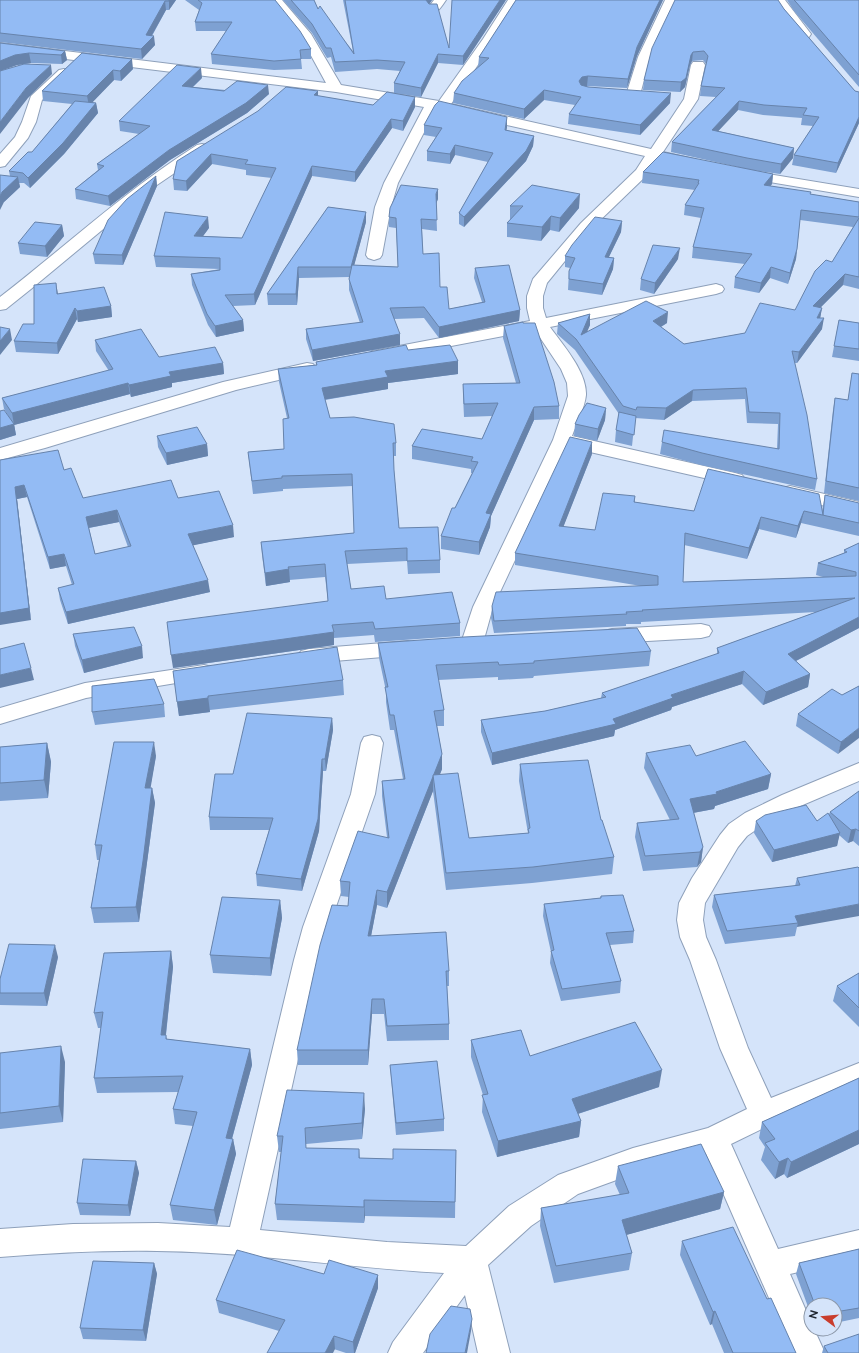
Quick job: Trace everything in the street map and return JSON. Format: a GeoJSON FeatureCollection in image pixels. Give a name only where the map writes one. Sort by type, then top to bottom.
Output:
{"type":"FeatureCollection","features":[{"type":"Feature","properties":{"kind":"street"},"geometry":{"type":"LineString","coordinates":[[275,0],[307,37],[336,88]]}},
{"type":"Feature","properties":{"kind":"street"},"geometry":{"type":"LineString","coordinates":[[374,255],[383,207],[391,183],[438,105],[489,40],[514,0]]}},
{"type":"Feature","properties":{"kind":"street"},"geometry":{"type":"LineString","coordinates":[[633,95],[644,57],[671,0]]}},
{"type":"Feature","properties":{"kind":"street"},"geometry":{"type":"LineString","coordinates":[[779,0],[788,14],[813,43]]}},
{"type":"Feature","properties":{"kind":"street"},"geometry":{"type":"LineString","coordinates":[[0,47],[336,88],[438,105],[700,165]]}},
{"type":"Feature","properties":{"kind":"street"},"geometry":{"type":"LineString","coordinates":[[0,163],[21,138],[30,122],[36,99],[81,56]]}},
{"type":"Feature","properties":{"kind":"street"},"geometry":{"type":"LineString","coordinates":[[472,643],[483,607],[562,440],[577,396],[576,383],[570,369],[539,323],[535,308],[535,296],[539,282],[586,226],[632,182],[655,155],[688,107],[698,65]]}},
{"type":"Feature","properties":{"kind":"street"},"geometry":{"type":"LineString","coordinates":[[53,69],[67,70]]}},
{"type":"Feature","properties":{"kind":"street"},"geometry":{"type":"LineString","coordinates":[[280,94],[292,83]]}},
{"type":"Feature","properties":{"kind":"street"},"geometry":{"type":"LineString","coordinates":[[618,94],[648,96]]}},
{"type":"Feature","properties":{"kind":"street"},"geometry":{"type":"LineString","coordinates":[[677,98],[691,99]]}},
{"type":"Feature","properties":{"kind":"street"},"geometry":{"type":"LineString","coordinates":[[0,305],[32,281],[134,194],[166,170],[216,140]]}},
{"type":"Feature","properties":{"kind":"street"},"geometry":{"type":"LineString","coordinates":[[730,171],[859,194]]}},
{"type":"Feature","properties":{"kind":"street"},"geometry":{"type":"LineString","coordinates":[[361,358],[491,335],[539,323],[716,289]]}},
{"type":"Feature","properties":{"kind":"street"},"geometry":{"type":"LineString","coordinates":[[0,454],[81,431],[223,387],[322,365]]}},
{"type":"Feature","properties":{"kind":"street"},"geometry":{"type":"LineString","coordinates":[[562,440],[750,482]]}},
{"type":"Feature","properties":{"kind":"street"},"geometry":{"type":"LineString","coordinates":[[772,487],[859,508]]}},
{"type":"Feature","properties":{"kind":"street"},"geometry":{"type":"LineString","coordinates":[[589,637],[701,631]]}},
{"type":"Feature","properties":{"kind":"street"},"geometry":{"type":"LineString","coordinates":[[450,644],[496,642]]}},
{"type":"Feature","properties":{"kind":"street"},"geometry":{"type":"LineString","coordinates":[[293,658],[324,654],[427,646]]}},
{"type":"Feature","properties":{"kind":"street"},"geometry":{"type":"LineString","coordinates":[[0,716],[85,691],[225,669]]}},
{"type":"Feature","properties":{"kind":"street"},"geometry":{"type":"LineString","coordinates":[[242,1242],[307,960],[316,927],[363,794],[372,743]]}},
{"type":"Feature","properties":{"kind":"street"},"geometry":{"type":"LineString","coordinates":[[764,1114],[734,1048],[703,960],[693,937],[690,920],[692,903],[701,884],[729,841],[738,830],[754,819],[790,801],[856,776]]}},
{"type":"Feature","properties":{"kind":"street"},"geometry":{"type":"LineString","coordinates":[[404,1353],[472,1260],[520,1216],[568,1184],[633,1161],[714,1139],[764,1114],[859,1075]]}},
{"type":"Feature","properties":{"kind":"street"},"geometry":{"type":"LineString","coordinates":[[714,1139],[809,1353]]}},
{"type":"Feature","properties":{"kind":"street"},"geometry":{"type":"LineString","coordinates":[[0,1243],[73,1238],[158,1237],[242,1242],[387,1256],[472,1260]]}},
{"type":"Feature","properties":{"kind":"street"},"geometry":{"type":"LineString","coordinates":[[770,1265],[859,1244]]}},
{"type":"Feature","properties":{"kind":"street"},"geometry":{"type":"LineString","coordinates":[[472,1260],[494,1353]]}},
{"type":"Feature","properties":{"kind":"building"},"geometry":{"type":"Polygon","coordinates":[[[0,0],[169,1],[165,1],[146,35],[154,36],[141,49],[0,33],[0,0]]]}},
{"type":"Feature","properties":{"kind":"building"},"geometry":{"type":"Polygon","coordinates":[[[198,0],[275,0],[300,31],[311,49],[300,50],[301,59],[274,61],[211,54],[232,22],[195,22],[202,3],[198,0]]]}},
{"type":"Feature","properties":{"kind":"building"},"geometry":{"type":"Polygon","coordinates":[[[291,0],[314,0],[318,9],[320,6],[354,54],[345,0],[426,0],[429,4],[437,4],[449,48],[452,0],[500,0],[463,56],[438,54],[421,88],[394,83],[405,62],[377,60],[335,62],[331,48],[326,48],[312,24],[291,0]]]}},
{"type":"Feature","properties":{"kind":"building"},"geometry":{"type":"Polygon","coordinates":[[[516,0],[660,0],[637,47],[628,79],[588,76],[582,77],[579,81],[581,85],[588,87],[671,93],[640,125],[569,114],[581,97],[544,90],[524,109],[454,93],[462,81],[489,58],[479,57],[516,0]]]}},
{"type":"Feature","properties":{"kind":"building"},"geometry":{"type":"Polygon","coordinates":[[[675,0],[778,0],[784,9],[855,91],[859,92],[859,117],[838,163],[794,155],[819,117],[803,115],[807,108],[764,105],[739,101],[712,130],[794,148],[781,164],[672,142],[725,88],[701,86],[708,56],[704,51],[693,52],[686,78],[681,82],[644,80],[652,48],[675,0]]]}},
{"type":"Feature","properties":{"kind":"building"},"geometry":{"type":"Polygon","coordinates":[[[794,0],[859,0],[859,75],[796,2],[794,0]]]}},
{"type":"Feature","properties":{"kind":"building"},"geometry":{"type":"Polygon","coordinates":[[[0,43],[65,51],[61,55],[29,53],[15,55],[0,61],[0,43]]]}},
{"type":"Feature","properties":{"kind":"building"},"geometry":{"type":"Polygon","coordinates":[[[82,53],[132,59],[120,71],[113,70],[87,96],[42,91],[82,53]]]}},
{"type":"Feature","properties":{"kind":"building"},"geometry":{"type":"Polygon","coordinates":[[[24,64],[51,65],[26,88],[0,122],[0,71],[24,64]]]}},
{"type":"Feature","properties":{"kind":"building"},"geometry":{"type":"Polygon","coordinates":[[[177,65],[201,68],[182,86],[224,91],[237,81],[268,85],[246,103],[169,150],[108,196],[75,189],[104,166],[97,164],[150,126],[119,121],[177,65]]]}},
{"type":"Feature","properties":{"kind":"building"},"geometry":{"type":"Polygon","coordinates":[[[286,87],[318,91],[314,95],[373,105],[387,92],[415,97],[403,121],[391,119],[355,172],[312,166],[254,294],[225,295],[243,320],[215,326],[207,314],[191,274],[220,270],[220,258],[154,256],[165,212],[208,217],[194,236],[242,238],[276,168],[245,164],[248,160],[211,154],[186,181],[173,179],[177,161],[258,111],[286,87]]]}},
{"type":"Feature","properties":{"kind":"building"},"geometry":{"type":"Polygon","coordinates":[[[75,101],[96,103],[63,143],[28,178],[23,173],[9,171],[28,152],[32,152],[75,101]]]}},
{"type":"Feature","properties":{"kind":"building"},"geometry":{"type":"Polygon","coordinates":[[[439,101],[507,117],[505,130],[534,136],[526,151],[464,217],[459,213],[493,153],[455,145],[450,154],[427,151],[442,128],[424,125],[435,105],[439,101]]]}},
{"type":"Feature","properties":{"kind":"building"},"geometry":{"type":"Polygon","coordinates":[[[663,152],[773,174],[764,185],[811,192],[810,194],[859,202],[859,217],[801,210],[797,249],[790,273],[771,267],[761,283],[735,277],[752,254],[693,247],[704,208],[685,205],[699,183],[699,180],[643,172],[663,152]]]}},
{"type":"Feature","properties":{"kind":"building"},"geometry":{"type":"Polygon","coordinates":[[[0,175],[18,177],[2,192],[0,196],[0,175]]]}},
{"type":"Feature","properties":{"kind":"building"},"geometry":{"type":"Polygon","coordinates":[[[156,176],[122,255],[93,254],[108,220],[127,199],[156,176]]]}},
{"type":"Feature","properties":{"kind":"building"},"geometry":{"type":"Polygon","coordinates":[[[401,185],[438,189],[436,194],[437,220],[421,219],[423,254],[439,253],[440,287],[447,287],[449,309],[485,302],[475,268],[509,265],[520,310],[439,327],[424,307],[390,308],[400,334],[312,350],[306,329],[363,322],[349,279],[352,265],[398,267],[396,218],[389,217],[390,208],[401,185]]]}},
{"type":"Feature","properties":{"kind":"building"},"geometry":{"type":"Polygon","coordinates":[[[532,185],[580,194],[560,218],[551,216],[542,227],[507,223],[523,206],[510,206],[532,185]]]}},
{"type":"Feature","properties":{"kind":"building"},"geometry":{"type":"Polygon","coordinates":[[[328,207],[366,212],[351,267],[298,267],[296,294],[267,294],[328,207]]]}},
{"type":"Feature","properties":{"kind":"building"},"geometry":{"type":"Polygon","coordinates":[[[595,217],[622,221],[605,257],[614,258],[603,284],[569,279],[569,271],[575,258],[565,256],[595,217]]]}},
{"type":"Feature","properties":{"kind":"building"},"geometry":{"type":"Polygon","coordinates":[[[859,218],[859,277],[845,274],[813,306],[822,308],[817,318],[824,318],[799,352],[792,351],[807,415],[817,479],[702,453],[662,442],[664,430],[779,449],[780,413],[749,412],[746,388],[693,390],[666,408],[637,407],[636,410],[623,406],[576,339],[558,323],[590,314],[581,335],[646,301],[668,312],[653,321],[684,344],[745,333],[760,303],[795,310],[815,271],[826,260],[832,262],[859,218]]]}},
{"type":"Feature","properties":{"kind":"building"},"geometry":{"type":"Polygon","coordinates":[[[35,222],[62,225],[45,246],[18,243],[35,222]]]}},
{"type":"Feature","properties":{"kind":"building"},"geometry":{"type":"Polygon","coordinates":[[[653,245],[680,248],[655,283],[641,279],[653,245]]]}},
{"type":"Feature","properties":{"kind":"building"},"geometry":{"type":"Polygon","coordinates":[[[56,283],[57,294],[104,287],[111,306],[77,311],[75,308],[57,343],[14,341],[23,324],[34,324],[34,285],[56,283]]]}},
{"type":"Feature","properties":{"kind":"building"},"geometry":{"type":"Polygon","coordinates":[[[839,320],[859,323],[859,349],[834,346],[839,320]]]}},
{"type":"Feature","properties":{"kind":"building"},"geometry":{"type":"Polygon","coordinates":[[[523,322],[535,323],[554,382],[559,406],[534,407],[486,513],[491,514],[479,542],[441,536],[452,508],[455,508],[478,462],[471,461],[473,457],[412,446],[422,429],[482,439],[498,403],[464,404],[463,384],[520,383],[504,326],[523,322]]]}},
{"type":"Feature","properties":{"kind":"building"},"geometry":{"type":"Polygon","coordinates":[[[0,327],[10,329],[0,341],[0,327]]]}},
{"type":"Feature","properties":{"kind":"building"},"geometry":{"type":"Polygon","coordinates":[[[141,329],[159,357],[215,347],[223,363],[169,372],[171,376],[129,385],[128,383],[12,413],[2,398],[113,369],[95,340],[141,329]]]}},
{"type":"Feature","properties":{"kind":"building"},"geometry":{"type":"Polygon","coordinates":[[[406,345],[408,350],[450,345],[458,361],[385,371],[388,377],[322,388],[330,418],[354,417],[394,424],[396,443],[393,443],[394,470],[399,528],[438,527],[440,560],[407,561],[407,548],[345,551],[351,589],[384,586],[386,599],[452,592],[460,623],[375,629],[373,622],[332,625],[334,632],[171,655],[167,622],[328,601],[325,564],[288,567],[289,569],[265,573],[261,542],[354,533],[352,474],[282,476],[282,478],[252,481],[248,452],[284,449],[283,419],[289,418],[278,369],[317,365],[316,362],[406,345]]]}},
{"type":"Feature","properties":{"kind":"building"},"geometry":{"type":"Polygon","coordinates":[[[852,373],[859,374],[859,488],[826,481],[835,398],[848,400],[852,373]]]}},
{"type":"Feature","properties":{"kind":"building"},"geometry":{"type":"Polygon","coordinates":[[[587,403],[606,408],[598,429],[575,424],[587,403]]]}},
{"type":"Feature","properties":{"kind":"building"},"geometry":{"type":"Polygon","coordinates":[[[4,410],[14,424],[0,428],[0,411],[4,410]]]}},
{"type":"Feature","properties":{"kind":"building"},"geometry":{"type":"Polygon","coordinates":[[[619,412],[636,416],[634,435],[616,430],[619,412]]]}},
{"type":"Feature","properties":{"kind":"building"},"geometry":{"type":"Polygon","coordinates":[[[197,427],[207,444],[166,453],[157,436],[197,427]]]}},
{"type":"Feature","properties":{"kind":"building"},"geometry":{"type":"Polygon","coordinates":[[[570,437],[592,442],[559,526],[595,530],[603,493],[635,496],[634,502],[694,511],[708,469],[819,494],[823,515],[825,495],[859,503],[859,523],[804,511],[798,526],[761,517],[749,548],[685,533],[683,582],[856,576],[856,572],[818,563],[847,552],[844,550],[859,543],[859,617],[788,654],[810,674],[766,692],[744,671],[671,695],[673,698],[613,719],[616,724],[492,753],[481,720],[545,711],[606,697],[602,693],[719,653],[717,648],[855,598],[642,610],[643,611],[626,612],[627,614],[494,621],[492,606],[496,592],[658,585],[658,576],[515,553],[570,437]]]}},
{"type":"Feature","properties":{"kind":"building"},"geometry":{"type":"Polygon","coordinates":[[[58,450],[64,470],[71,468],[83,498],[171,480],[178,498],[219,491],[233,525],[188,534],[208,580],[66,612],[58,588],[74,584],[64,554],[48,557],[24,485],[15,487],[29,608],[0,613],[0,460],[58,450]],[[117,510],[86,517],[95,554],[131,546],[117,510]]]}},
{"type":"Feature","properties":{"kind":"building"},"geometry":{"type":"Polygon","coordinates":[[[134,627],[142,646],[82,660],[73,634],[134,627]]]}},
{"type":"Feature","properties":{"kind":"building"},"geometry":{"type":"Polygon","coordinates":[[[637,628],[651,651],[534,661],[534,663],[499,665],[498,662],[436,665],[444,710],[434,711],[442,754],[387,892],[377,890],[368,936],[446,932],[449,971],[446,971],[449,1024],[387,1026],[384,999],[372,999],[368,1050],[297,1050],[320,945],[332,905],[348,906],[350,882],[340,881],[358,831],[389,838],[382,781],[405,779],[394,715],[390,715],[385,687],[388,687],[378,643],[637,628]]]}},
{"type":"Feature","properties":{"kind":"building"},"geometry":{"type":"Polygon","coordinates":[[[24,643],[31,668],[0,675],[0,649],[24,643]]]}},
{"type":"Feature","properties":{"kind":"building"},"geometry":{"type":"Polygon","coordinates":[[[337,647],[343,680],[208,696],[208,698],[177,702],[173,671],[337,647]]]}},
{"type":"Feature","properties":{"kind":"building"},"geometry":{"type":"Polygon","coordinates":[[[154,679],[164,704],[92,712],[92,686],[154,679]]]}},
{"type":"Feature","properties":{"kind":"building"},"geometry":{"type":"Polygon","coordinates":[[[859,686],[859,728],[841,742],[798,714],[832,689],[842,695],[859,686]]]}},
{"type":"Feature","properties":{"kind":"building"},"geometry":{"type":"Polygon","coordinates":[[[247,713],[332,718],[325,759],[322,759],[318,819],[301,879],[256,874],[273,818],[209,817],[215,774],[233,774],[247,713]]]}},
{"type":"Feature","properties":{"kind":"building"},"geometry":{"type":"Polygon","coordinates":[[[745,741],[771,774],[716,792],[717,794],[690,799],[703,847],[700,852],[645,856],[637,823],[679,819],[646,753],[690,745],[696,756],[745,741]]]}},
{"type":"Feature","properties":{"kind":"building"},"geometry":{"type":"Polygon","coordinates":[[[114,742],[154,742],[145,788],[152,788],[143,861],[136,907],[91,908],[102,845],[95,845],[114,742]]]}},
{"type":"Feature","properties":{"kind":"building"},"geometry":{"type":"Polygon","coordinates":[[[47,743],[44,780],[0,783],[0,747],[47,743]]]}},
{"type":"Feature","properties":{"kind":"building"},"geometry":{"type":"Polygon","coordinates":[[[588,760],[601,820],[614,857],[533,867],[446,873],[433,775],[458,773],[469,838],[529,833],[528,829],[530,828],[520,764],[588,760]]]}},
{"type":"Feature","properties":{"kind":"building"},"geometry":{"type":"Polygon","coordinates":[[[859,791],[859,831],[856,829],[851,830],[830,812],[859,791]]]}},
{"type":"Feature","properties":{"kind":"building"},"geometry":{"type":"Polygon","coordinates":[[[806,805],[817,821],[828,813],[840,833],[774,850],[756,821],[765,815],[806,805]]]}},
{"type":"Feature","properties":{"kind":"building"},"geometry":{"type":"Polygon","coordinates":[[[858,867],[859,904],[795,916],[798,923],[727,931],[714,895],[800,885],[797,878],[858,867]]]}},
{"type":"Feature","properties":{"kind":"building"},"geometry":{"type":"Polygon","coordinates":[[[623,895],[634,931],[606,933],[621,981],[562,989],[551,951],[554,950],[544,904],[601,898],[601,896],[623,895]]]}},
{"type":"Feature","properties":{"kind":"building"},"geometry":{"type":"Polygon","coordinates":[[[222,897],[280,900],[270,958],[210,955],[222,897]]]}},
{"type":"Feature","properties":{"kind":"building"},"geometry":{"type":"Polygon","coordinates":[[[9,944],[55,945],[44,993],[0,993],[0,979],[9,944]]]}},
{"type":"Feature","properties":{"kind":"building"},"geometry":{"type":"Polygon","coordinates":[[[171,951],[161,1035],[166,1035],[166,1039],[250,1049],[226,1138],[233,1139],[214,1210],[170,1205],[197,1112],[173,1109],[183,1076],[94,1078],[103,1012],[94,1013],[104,953],[171,951]]]}},
{"type":"Feature","properties":{"kind":"building"},"geometry":{"type":"Polygon","coordinates":[[[859,973],[859,1008],[837,986],[859,973]]]}},
{"type":"Feature","properties":{"kind":"building"},"geometry":{"type":"Polygon","coordinates":[[[635,1022],[662,1070],[572,1099],[581,1121],[498,1141],[482,1095],[488,1094],[471,1040],[521,1030],[530,1056],[635,1022]]]}},
{"type":"Feature","properties":{"kind":"building"},"geometry":{"type":"Polygon","coordinates":[[[61,1046],[59,1106],[0,1113],[0,1053],[61,1046]]]}},
{"type":"Feature","properties":{"kind":"building"},"geometry":{"type":"Polygon","coordinates":[[[437,1061],[444,1119],[396,1123],[390,1065],[437,1061]]]}},
{"type":"Feature","properties":{"kind":"building"},"geometry":{"type":"Polygon","coordinates":[[[859,1078],[859,1130],[791,1162],[788,1158],[779,1162],[765,1143],[775,1139],[762,1122],[859,1078]]]}},
{"type":"Feature","properties":{"kind":"building"},"geometry":{"type":"Polygon","coordinates":[[[287,1090],[364,1093],[362,1123],[305,1128],[306,1148],[359,1149],[359,1158],[393,1159],[393,1149],[456,1150],[455,1202],[364,1200],[364,1207],[275,1204],[283,1136],[277,1136],[287,1090]]]}},
{"type":"Feature","properties":{"kind":"building"},"geometry":{"type":"Polygon","coordinates":[[[701,1144],[724,1192],[622,1220],[632,1253],[556,1266],[541,1208],[629,1193],[618,1166],[701,1144]]]}},
{"type":"Feature","properties":{"kind":"building"},"geometry":{"type":"Polygon","coordinates":[[[83,1159],[136,1161],[128,1205],[77,1203],[83,1159]]]}},
{"type":"Feature","properties":{"kind":"building"},"geometry":{"type":"Polygon","coordinates":[[[733,1227],[767,1299],[771,1298],[796,1353],[733,1353],[715,1311],[713,1312],[682,1241],[733,1227]]]}},
{"type":"Feature","properties":{"kind":"building"},"geometry":{"type":"Polygon","coordinates":[[[859,1249],[859,1308],[843,1311],[843,1297],[812,1297],[799,1263],[859,1249]]]}},
{"type":"Feature","properties":{"kind":"building"},"geometry":{"type":"Polygon","coordinates":[[[237,1250],[324,1274],[329,1260],[378,1275],[353,1342],[334,1336],[325,1353],[267,1353],[285,1320],[216,1300],[237,1250]]]}},
{"type":"Feature","properties":{"kind":"building"},"geometry":{"type":"Polygon","coordinates":[[[93,1261],[154,1263],[143,1330],[80,1328],[93,1261]]]}},
{"type":"Feature","properties":{"kind":"building"},"geometry":{"type":"Polygon","coordinates":[[[451,1306],[470,1309],[472,1319],[465,1353],[426,1353],[430,1334],[451,1306]]]}},
{"type":"Feature","properties":{"kind":"building"},"geometry":{"type":"Polygon","coordinates":[[[859,1334],[859,1353],[828,1353],[824,1346],[859,1334]]]}}]}
